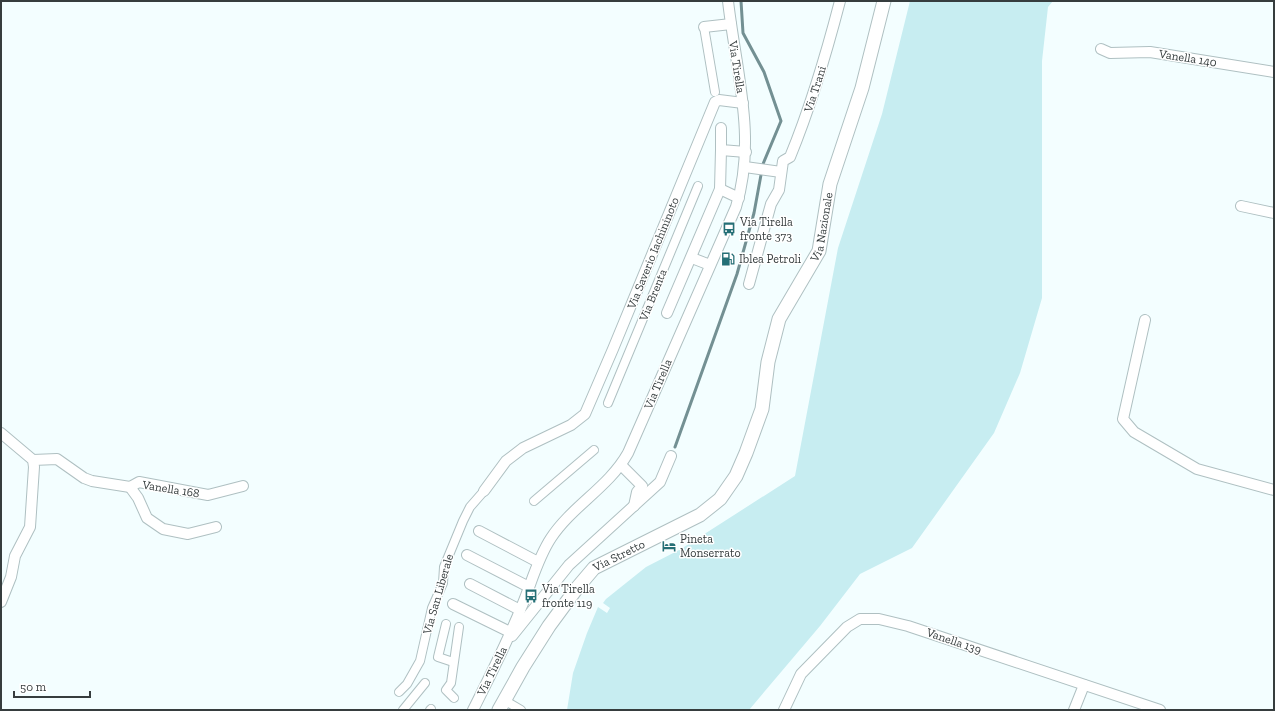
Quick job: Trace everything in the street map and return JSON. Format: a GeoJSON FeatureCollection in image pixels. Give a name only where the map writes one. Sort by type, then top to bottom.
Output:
{"type":"FeatureCollection","features":[{"type":"Feature","properties":{"kind":"street","name":"Via Tirella"},"geometry":{"type":"LineString","coordinates":[[473,710],[508,637],[538,562],[550,539],[562,524],[621,465],[639,430],[739,198],[750,167],[746,152],[743,103],[728,1]]}},
{"type":"Feature","properties":{"kind":"street","name":"Via Trani"},"geometry":{"type":"LineString","coordinates":[[781,172],[783,161],[790,157],[808,114],[827,52],[840,1]]}},
{"type":"Feature","properties":{"kind":"street","name":"Via Nazionale"},"geometry":{"type":"LineString","coordinates":[[711,508],[726,492],[736,476],[746,454],[762,409],[768,362],[779,319],[819,251],[830,184],[864,82],[884,1]]}},
{"type":"Feature","properties":{"kind":"street"},"geometry":{"type":"LineString","coordinates":[[715,92],[704,27],[731,24]]}},
{"type":"Feature","properties":{"kind":"street","name":"Vanella 140"},"geometry":{"type":"LineString","coordinates":[[1101,49],[1110,52],[1150,52],[1274,72]]}},
{"type":"Feature","properties":{"kind":"street","name":"Via Saverio Iachininoto"},"geometry":{"type":"LineString","coordinates":[[571,425],[582,417],[590,402],[715,102],[719,100],[743,103]]}},
{"type":"Feature","properties":{"kind":"street"},"geometry":{"type":"LineString","coordinates":[[667,313],[692,258],[720,189],[721,128]]}},
{"type":"Feature","properties":{"kind":"street"},"geometry":{"type":"LineString","coordinates":[[721,150],[746,152]]}},
{"type":"Feature","properties":{"kind":"street"},"geometry":{"type":"LineString","coordinates":[[749,284],[771,204],[779,190],[781,172],[750,167]]}},
{"type":"Feature","properties":{"kind":"street","name":"Via Brenta"},"geometry":{"type":"LineString","coordinates":[[608,403],[698,186]]}},
{"type":"Feature","properties":{"kind":"street"},"geometry":{"type":"LineString","coordinates":[[720,189],[739,198]]}},
{"type":"Feature","properties":{"kind":"street"},"geometry":{"type":"LineString","coordinates":[[1241,206],[1274,213]]}},
{"type":"Feature","properties":{"kind":"street"},"geometry":{"type":"LineString","coordinates":[[692,258],[710,266]]}},
{"type":"Feature","properties":{"kind":"street"},"geometry":{"type":"LineString","coordinates":[[1145,320],[1123,419],[1134,432],[1197,469],[1274,490]]}},
{"type":"Feature","properties":{"kind":"street","name":"Via San Liberale"},"geometry":{"type":"LineString","coordinates":[[399,692],[406,684],[420,661],[432,608],[443,583],[444,567],[462,521],[470,507],[484,492],[506,461],[523,448],[571,425]]}},
{"type":"Feature","properties":{"kind":"street"},"geometry":{"type":"LineString","coordinates":[[1,433],[33,460],[33,500],[30,527],[15,556],[12,578],[1,602]]}},
{"type":"Feature","properties":{"kind":"street"},"geometry":{"type":"LineString","coordinates":[[534,501],[594,450]]}},
{"type":"Feature","properties":{"kind":"street"},"geometry":{"type":"LineString","coordinates":[[453,604],[508,637],[523,624],[548,589],[570,564],[660,482],[671,456]]}},
{"type":"Feature","properties":{"kind":"street","name":"Vanella 168"},"geometry":{"type":"LineString","coordinates":[[33,460],[57,459],[84,478],[92,481],[130,487],[140,482],[208,495],[243,486]]}},
{"type":"Feature","properties":{"kind":"street"},"geometry":{"type":"LineString","coordinates":[[621,465],[642,486],[637,492],[634,506]]}},
{"type":"Feature","properties":{"kind":"street"},"geometry":{"type":"LineString","coordinates":[[130,487],[138,498],[147,518],[163,529],[188,534],[216,528]]}},
{"type":"Feature","properties":{"kind":"street","name":"Via Stretto"},"geometry":{"type":"LineString","coordinates":[[501,705],[549,626],[594,568],[671,531],[711,508]]}},
{"type":"Feature","properties":{"kind":"street"},"geometry":{"type":"LineString","coordinates":[[479,531],[538,562]]}},
{"type":"Feature","properties":{"kind":"street"},"geometry":{"type":"LineString","coordinates":[[467,555],[529,587]]}},
{"type":"Feature","properties":{"kind":"street"},"geometry":{"type":"LineString","coordinates":[[470,584],[520,610]]}},
{"type":"Feature","properties":{"kind":"street","name":"Vanella 139"},"geometry":{"type":"LineString","coordinates":[[784,710],[790,694],[801,674],[847,627],[860,619],[879,619],[908,626],[1084,686],[1160,710]]}},
{"type":"Feature","properties":{"kind":"street"},"geometry":{"type":"LineString","coordinates":[[446,624],[438,657],[453,662]]}},
{"type":"Feature","properties":{"kind":"street"},"geometry":{"type":"LineString","coordinates":[[454,698],[446,690],[451,683],[459,627]]}},
{"type":"Feature","properties":{"kind":"street"},"geometry":{"type":"LineString","coordinates":[[403,710],[425,683]]}},
{"type":"Feature","properties":{"kind":"street"},"geometry":{"type":"LineString","coordinates":[[1074,710],[1084,686]]}},
{"type":"Feature","properties":{"kind":"street"},"geometry":{"type":"LineString","coordinates":[[501,705],[521,710]]}},
{"type":"Feature","properties":{"kind":"shaded area"},"geometry":{"type":"Polygon","coordinates":[[[910,1],[1053,1],[1048,7],[1042,61],[1042,298],[1020,373],[994,433],[912,548],[860,574],[820,626],[749,710],[567,710],[573,673],[598,607],[607,613],[610,608],[603,603],[606,599],[646,567],[681,549],[795,476],[838,248],[882,114],[910,1]]]}},
{"type":"Feature","properties":{"kind":"waterway"},"geometry":{"type":"LineString","coordinates":[[675,447],[737,274],[754,213],[763,164],[781,121],[764,72],[743,33],[741,1]]}},
{"type":"Feature","properties":{"kind":"place","name":"Via Tirella fronte 373"},"geometry":{"type":"Point","coordinates":[729,229]}},
{"type":"Feature","properties":{"kind":"place","name":"Iblea Petroli"},"geometry":{"type":"Point","coordinates":[728,259]}},
{"type":"Feature","properties":{"kind":"place","name":"Pineta Monserrato"},"geometry":{"type":"Point","coordinates":[669,546]}},
{"type":"Feature","properties":{"kind":"place","name":"Via Tirella fronte 119"},"geometry":{"type":"Point","coordinates":[531,596]}}]}
